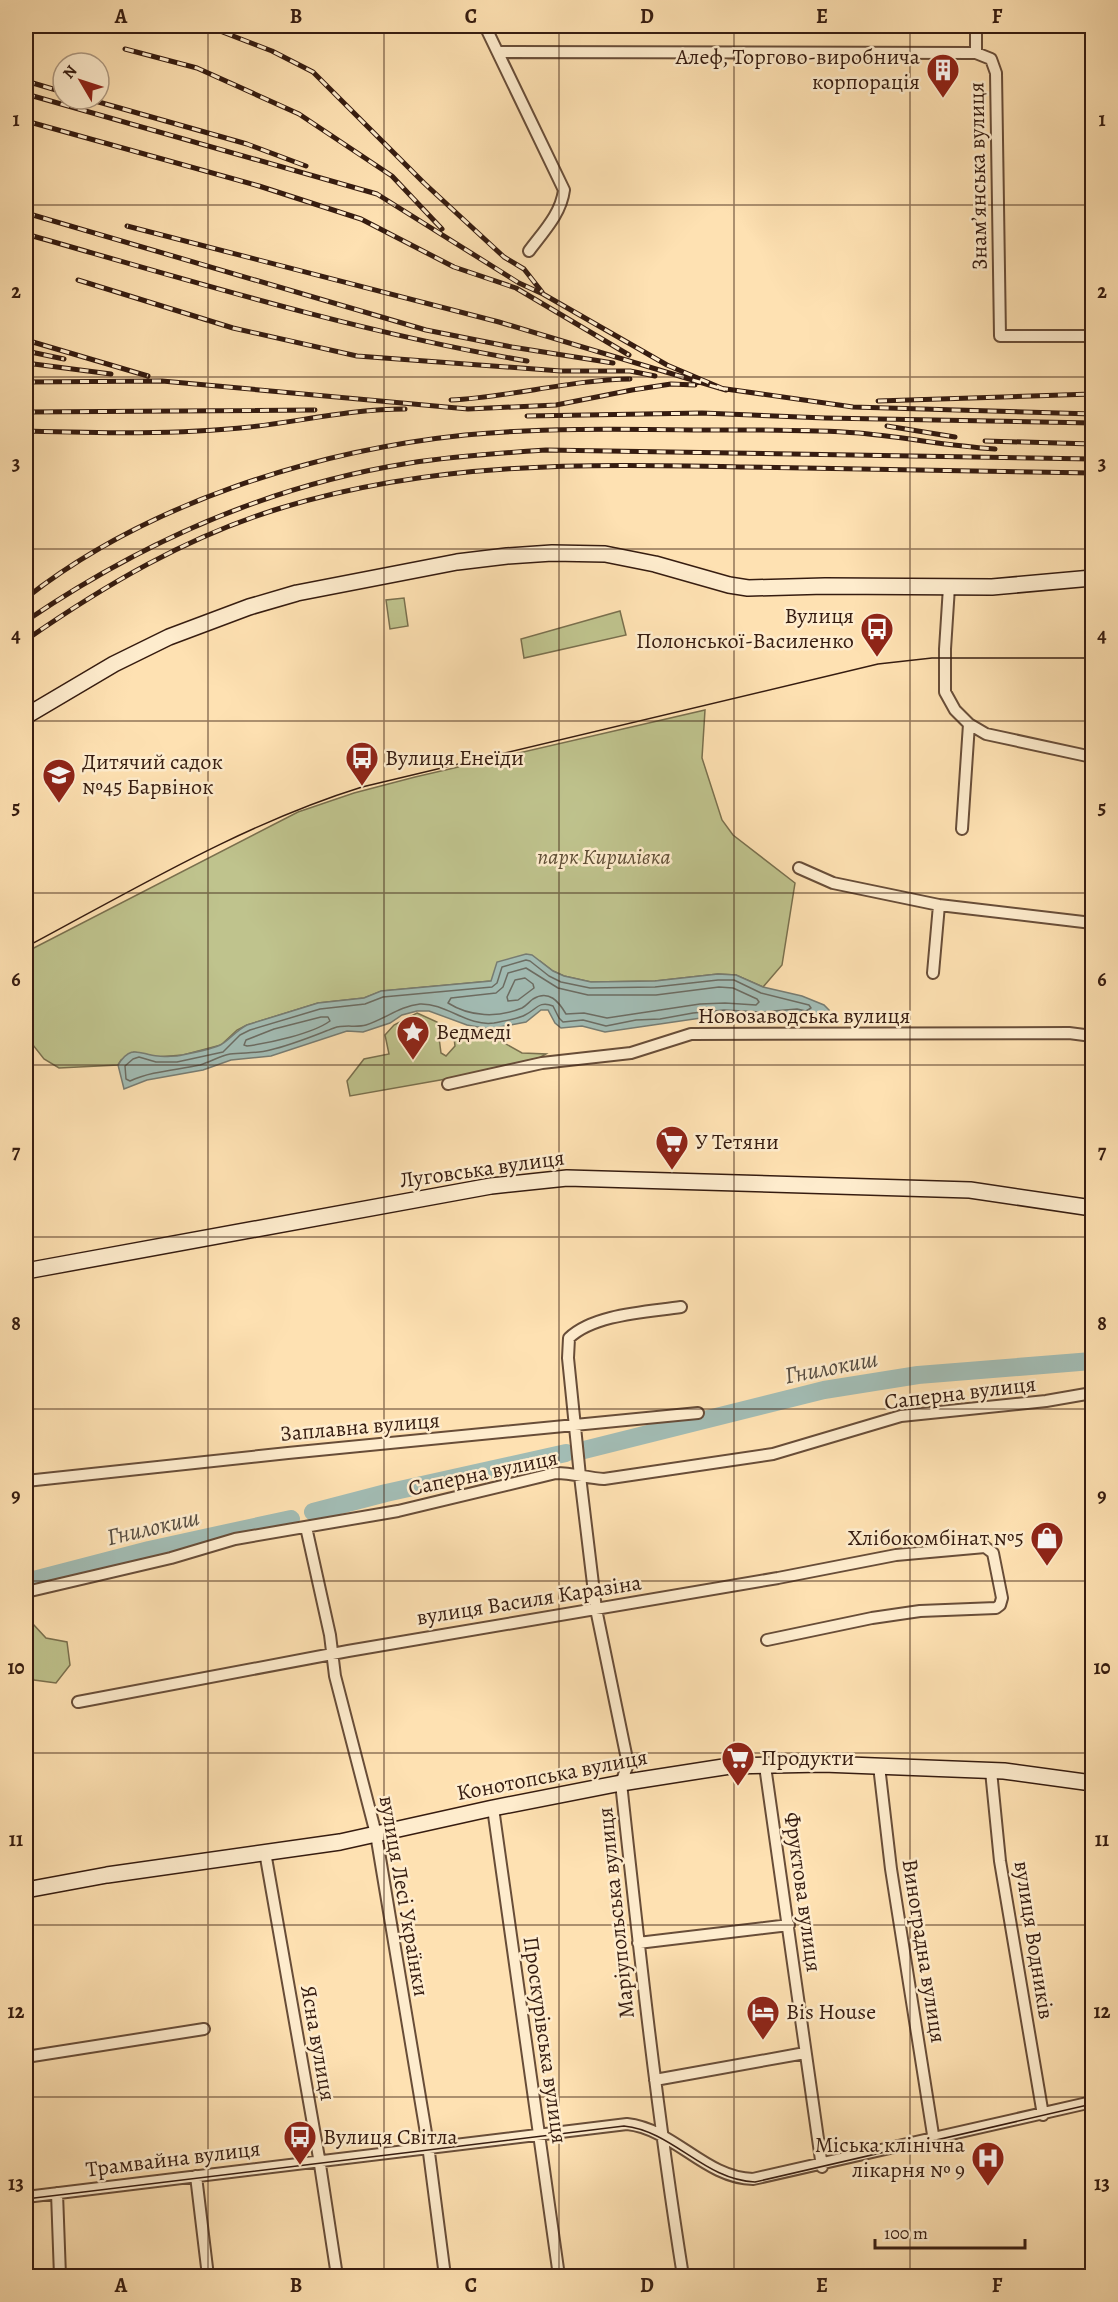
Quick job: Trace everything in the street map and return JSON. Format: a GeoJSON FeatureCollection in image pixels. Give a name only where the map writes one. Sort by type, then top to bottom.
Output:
{"type":"FeatureCollection","features":[{"type":"Feature","properties":{"kind":"street"},"geometry":{"type":"LineString","coordinates":[[485,26],[564,190],[563,202],[529,251]]}},
{"type":"Feature","properties":{"kind":"street","name":"Знамʼянська вулиця"},"geometry":{"type":"LineString","coordinates":[[976,26],[976,53],[991,59],[996,72],[1000,336],[1092,336]]}},
{"type":"Feature","properties":{"kind":"street"},"geometry":{"type":"LineString","coordinates":[[498,52],[976,53]]}},
{"type":"Feature","properties":{"kind":"street"},"geometry":{"type":"LineString","coordinates":[[26,716],[114,664],[169,637],[218,618],[297,593],[457,562],[539,553],[605,554],[655,564],[729,585],[748,588],[992,587],[1092,578]]}},
{"type":"Feature","properties":{"kind":"street"},"geometry":{"type":"LineString","coordinates":[[949,587],[945,692],[955,710],[969,724],[986,734],[1092,757]]}},
{"type":"Feature","properties":{"kind":"street"},"geometry":{"type":"LineString","coordinates":[[962,829],[969,724]]}},
{"type":"Feature","properties":{"kind":"street"},"geometry":{"type":"LineString","coordinates":[[799,868],[833,884],[939,905],[1092,923]]}},
{"type":"Feature","properties":{"kind":"street"},"geometry":{"type":"LineString","coordinates":[[933,973],[939,905]]}},
{"type":"Feature","properties":{"kind":"street","name":"Новозаводська вулиця"},"geometry":{"type":"LineString","coordinates":[[448,1084],[542,1063],[631,1053],[691,1034],[1069,1033],[1092,1036]]}},
{"type":"Feature","properties":{"kind":"street","name":"Луговська вулиця"},"geometry":{"type":"LineString","coordinates":[[26,1271],[491,1186],[567,1178],[970,1190],[1092,1208]]}},
{"type":"Feature","properties":{"kind":"street","name":"Маріупольська вулиця"},"geometry":{"type":"LineString","coordinates":[[681,1307],[624,1315],[588,1325],[576,1331],[569,1338],[568,1358],[596,1609],[628,1764],[621,1783],[638,1943],[661,2135],[683,2277]]}},
{"type":"Feature","properties":{"kind":"street","name":"Саперна вулиця"},"geometry":{"type":"LineString","coordinates":[[26,1592],[171,1558],[235,1539],[398,1511],[556,1473],[604,1479],[773,1454],[901,1416],[1046,1401],[1092,1393]]}},
{"type":"Feature","properties":{"kind":"street","name":"Заплавна вулиця"},"geometry":{"type":"LineString","coordinates":[[26,1481],[698,1413]]}},
{"type":"Feature","properties":{"kind":"street","name":"вулиця Лесі Українки"},"geometry":{"type":"LineString","coordinates":[[306,1527],[330,1635],[335,1676],[376,1834],[428,2148],[445,2277]]}},
{"type":"Feature","properties":{"kind":"street","name":"вулиця Василя Каразіна"},"geometry":{"type":"LineString","coordinates":[[78,1702],[423,1637],[596,1609],[896,1555],[988,1548],[994,1556],[1002,1598],[996,1608],[920,1611],[872,1618],[767,1640]]}},
{"type":"Feature","properties":{"kind":"street","name":"Конотопська вулиця"},"geometry":{"type":"LineString","coordinates":[[26,1890],[107,1875],[314,1847],[621,1783],[730,1766],[823,1764],[991,1771],[1092,1783]]}},
{"type":"Feature","properties":{"kind":"street","name":"Фруктова вулиця"},"geometry":{"type":"LineString","coordinates":[[765,1766],[822,2166]]}},
{"type":"Feature","properties":{"kind":"street","name":"Виноградна вулиця"},"geometry":{"type":"LineString","coordinates":[[879,1766],[891,1869],[934,2140]]}},
{"type":"Feature","properties":{"kind":"street","name":"вулиця Водників"},"geometry":{"type":"LineString","coordinates":[[991,1771],[1000,1861],[1043,2114]]}},
{"type":"Feature","properties":{"kind":"street","name":"Проскурівська вулиця"},"geometry":{"type":"LineString","coordinates":[[493,1808],[559,2277]]}},
{"type":"Feature","properties":{"kind":"street","name":"Ясна вулиця"},"geometry":{"type":"LineString","coordinates":[[265,1852],[320,2161],[337,2277]]}},
{"type":"Feature","properties":{"kind":"street"},"geometry":{"type":"LineString","coordinates":[[638,1943],[789,1925]]}},
{"type":"Feature","properties":{"kind":"street"},"geometry":{"type":"LineString","coordinates":[[26,2057],[204,2029]]}},
{"type":"Feature","properties":{"kind":"street"},"geometry":{"type":"LineString","coordinates":[[655,2080],[805,2053]]}},
{"type":"Feature","properties":{"kind":"street","name":"Трамвайна вулиця"},"geometry":{"type":"LineString","coordinates":[[26,2197],[627,2124],[643,2127],[661,2135],[719,2171],[741,2179],[764,2178],[1092,2102]]}},
{"type":"Feature","properties":{"kind":"street"},"geometry":{"type":"LineString","coordinates":[[196,2176],[208,2277]]}},
{"type":"Feature","properties":{"kind":"street"},"geometry":{"type":"LineString","coordinates":[[57,2193],[60,2277]]}},
{"type":"Feature","properties":{"kind":"green space"},"geometry":{"type":"Polygon","coordinates":[[[404,598],[408,626],[390,629],[386,600],[404,598]]]}},
{"type":"Feature","properties":{"kind":"green space"},"geometry":{"type":"Polygon","coordinates":[[[620,611],[626,635],[524,658],[521,639],[620,611]]]}},
{"type":"Feature","properties":{"kind":"green space","name":"парк Кирилівка"},"geometry":{"type":"Polygon","coordinates":[[[705,710],[702,758],[722,820],[733,835],[795,883],[782,965],[763,987],[736,975],[718,974],[655,981],[591,982],[564,976],[540,961],[491,981],[382,991],[364,998],[318,1003],[247,1025],[237,1030],[221,1045],[183,1055],[157,1057],[134,1052],[121,1060],[118,1065],[59,1068],[44,1059],[29,1040],[26,1025],[26,952],[298,812],[354,793],[415,777],[705,710]]]}},
{"type":"Feature","properties":{"kind":"green space"},"geometry":{"type":"Polygon","coordinates":[[[417,1013],[437,1022],[441,1053],[446,1056],[455,1046],[454,1038],[490,1035],[522,1053],[546,1054],[539,1058],[446,1079],[350,1096],[347,1081],[364,1059],[389,1054],[385,1035],[394,1025],[417,1013]]]}},
{"type":"Feature","properties":{"kind":"green space"},"geometry":{"type":"Polygon","coordinates":[[[26,1621],[32,1623],[46,1638],[67,1642],[70,1665],[56,1683],[34,1680],[26,1665],[26,1621]]]}},
{"type":"Feature","properties":{"kind":"water"},"geometry":{"type":"Polygon","coordinates":[[[526,954],[532,955],[553,971],[564,976],[591,982],[655,981],[718,974],[736,975],[763,987],[802,996],[824,1005],[829,1010],[825,1014],[805,1017],[797,1015],[761,1018],[724,1016],[605,1032],[582,1026],[561,1028],[555,1023],[548,1010],[541,1010],[526,1022],[489,1029],[467,1025],[429,1011],[417,1011],[363,1032],[347,1031],[271,1056],[231,1060],[203,1070],[147,1080],[124,1089],[118,1065],[132,1052],[177,1056],[218,1046],[247,1025],[318,1003],[364,998],[381,991],[491,981],[497,962],[526,954]]]}},
{"type":"Feature","properties":{"kind":"waterway","name":"Гнилокиш"},"geometry":{"type":"LineString","coordinates":[[584,1450],[824,1390],[918,1375],[1092,1361]]}},
{"type":"Feature","properties":{"kind":"waterway","name":"Гнилокиш"},"geometry":{"type":"LineString","coordinates":[[313,1512],[386,1493],[566,1453]]}},
{"type":"Feature","properties":{"kind":"waterway","name":"Гнилокиш"},"geometry":{"type":"LineString","coordinates":[[26,1582],[149,1550],[291,1519]]}},
{"type":"Feature","properties":{"kind":"tram line"},"geometry":{"type":"LineString","coordinates":[[26,947],[190,859],[275,819],[362,787],[878,664],[932,658],[1092,658]]}},
{"type":"Feature","properties":{"kind":"tram line"},"geometry":{"type":"LineString","coordinates":[[26,2199],[624,2126],[658,2137],[720,2173],[755,2182],[1092,2104]]}},
{"type":"Feature","properties":{"kind":"railway"},"geometry":{"type":"LineString","coordinates":[[207,26],[272,51],[313,72],[424,183],[504,257],[524,269],[542,292]]}},
{"type":"Feature","properties":{"kind":"railway"},"geometry":{"type":"LineString","coordinates":[[125,49],[197,68],[299,114],[392,176],[442,229]]}},
{"type":"Feature","properties":{"kind":"railway"},"geometry":{"type":"LineString","coordinates":[[26,81],[51,88]]}},
{"type":"Feature","properties":{"kind":"railway"},"geometry":{"type":"LineString","coordinates":[[26,94],[377,194],[519,283],[543,294],[667,365],[726,390],[499,322],[127,226]]}},
{"type":"Feature","properties":{"kind":"railway"},"geometry":{"type":"LineString","coordinates":[[111,106],[247,144],[306,166]]}},
{"type":"Feature","properties":{"kind":"railway"},"geometry":{"type":"LineString","coordinates":[[26,121],[259,186],[361,219],[454,267],[516,288],[629,355]]}},
{"type":"Feature","properties":{"kind":"railway"},"geometry":{"type":"LineString","coordinates":[[26,213],[426,330],[613,363]]}},
{"type":"Feature","properties":{"kind":"railway"},"geometry":{"type":"LineString","coordinates":[[26,234],[212,287],[400,336],[527,361]]}},
{"type":"Feature","properties":{"kind":"railway"},"geometry":{"type":"LineString","coordinates":[[78,280],[233,328],[357,356],[561,371],[630,371],[655,376]]}},
{"type":"Feature","properties":{"kind":"railway"},"geometry":{"type":"LineString","coordinates":[[26,340],[148,376]]}},
{"type":"Feature","properties":{"kind":"railway"},"geometry":{"type":"LineString","coordinates":[[26,351],[64,359]]}},
{"type":"Feature","properties":{"kind":"railway"},"geometry":{"type":"LineString","coordinates":[[26,363],[111,374]]}},
{"type":"Feature","properties":{"kind":"railway"},"geometry":{"type":"LineString","coordinates":[[451,400],[496,396],[585,382],[630,379]]}},
{"type":"Feature","properties":{"kind":"railway"},"geometry":{"type":"LineString","coordinates":[[26,382],[162,381],[468,409],[556,405],[671,384],[695,385]]}},
{"type":"Feature","properties":{"kind":"railway"},"geometry":{"type":"LineString","coordinates":[[719,388],[853,407],[1092,414]]}},
{"type":"Feature","properties":{"kind":"railway"},"geometry":{"type":"LineString","coordinates":[[878,401],[1092,394]]}},
{"type":"Feature","properties":{"kind":"railway"},"geometry":{"type":"LineString","coordinates":[[26,431],[110,433],[194,431],[250,427],[366,411],[405,409]]}},
{"type":"Feature","properties":{"kind":"railway"},"geometry":{"type":"LineString","coordinates":[[26,412],[315,410]]}},
{"type":"Feature","properties":{"kind":"railway"},"geometry":{"type":"LineString","coordinates":[[527,416],[702,413],[825,418],[1092,423]]}},
{"type":"Feature","properties":{"kind":"railway"},"geometry":{"type":"LineString","coordinates":[[887,426],[955,437]]}},
{"type":"Feature","properties":{"kind":"railway"},"geometry":{"type":"LineString","coordinates":[[26,598],[73,564],[124,535],[178,509],[234,487],[292,469],[350,454],[408,443],[465,435],[550,430],[776,430],[859,433],[995,449]]}},
{"type":"Feature","properties":{"kind":"railway"},"geometry":{"type":"LineString","coordinates":[[985,441],[1092,444]]}},
{"type":"Feature","properties":{"kind":"railway"},"geometry":{"type":"LineString","coordinates":[[26,621],[115,566],[209,521],[307,486],[410,463],[546,450],[1092,459]]}},
{"type":"Feature","properties":{"kind":"railway"},"geometry":{"type":"LineString","coordinates":[[26,640],[117,581],[213,533],[281,508],[396,481],[453,474],[567,466],[1092,473]]}},
{"type":"Feature","properties":{"kind":"place","name":"Алеф, Торгово-виробнича корпорація"},"geometry":{"type":"Point","coordinates":[943,99]}},
{"type":"Feature","properties":{"kind":"place","name":"Вулиця Полонської-Василенко"},"geometry":{"type":"Point","coordinates":[877,658]}},
{"type":"Feature","properties":{"kind":"place","name":"Вулиця Енеїди"},"geometry":{"type":"Point","coordinates":[362,787]}},
{"type":"Feature","properties":{"kind":"place","name":"Дитячий садок №45 Барвінок"},"geometry":{"type":"Point","coordinates":[59,804]}},
{"type":"Feature","properties":{"kind":"place","name":"Ведмеді"},"geometry":{"type":"Point","coordinates":[413,1061]}},
{"type":"Feature","properties":{"kind":"place","name":"У Тетяни"},"geometry":{"type":"Point","coordinates":[672,1171]}},
{"type":"Feature","properties":{"kind":"place","name":"Хлібокомбінат №5"},"geometry":{"type":"Point","coordinates":[1047,1567]}},
{"type":"Feature","properties":{"kind":"place","name":"Продукти"},"geometry":{"type":"Point","coordinates":[738,1787]}},
{"type":"Feature","properties":{"kind":"place","name":"Bis House"},"geometry":{"type":"Point","coordinates":[763,2041]}},
{"type":"Feature","properties":{"kind":"place","name":"Вулиця Світла"},"geometry":{"type":"Point","coordinates":[300,2166]}},
{"type":"Feature","properties":{"kind":"place","name":"Міська клінічна лікарня № 9"},"geometry":{"type":"Point","coordinates":[988,2187]}}]}
